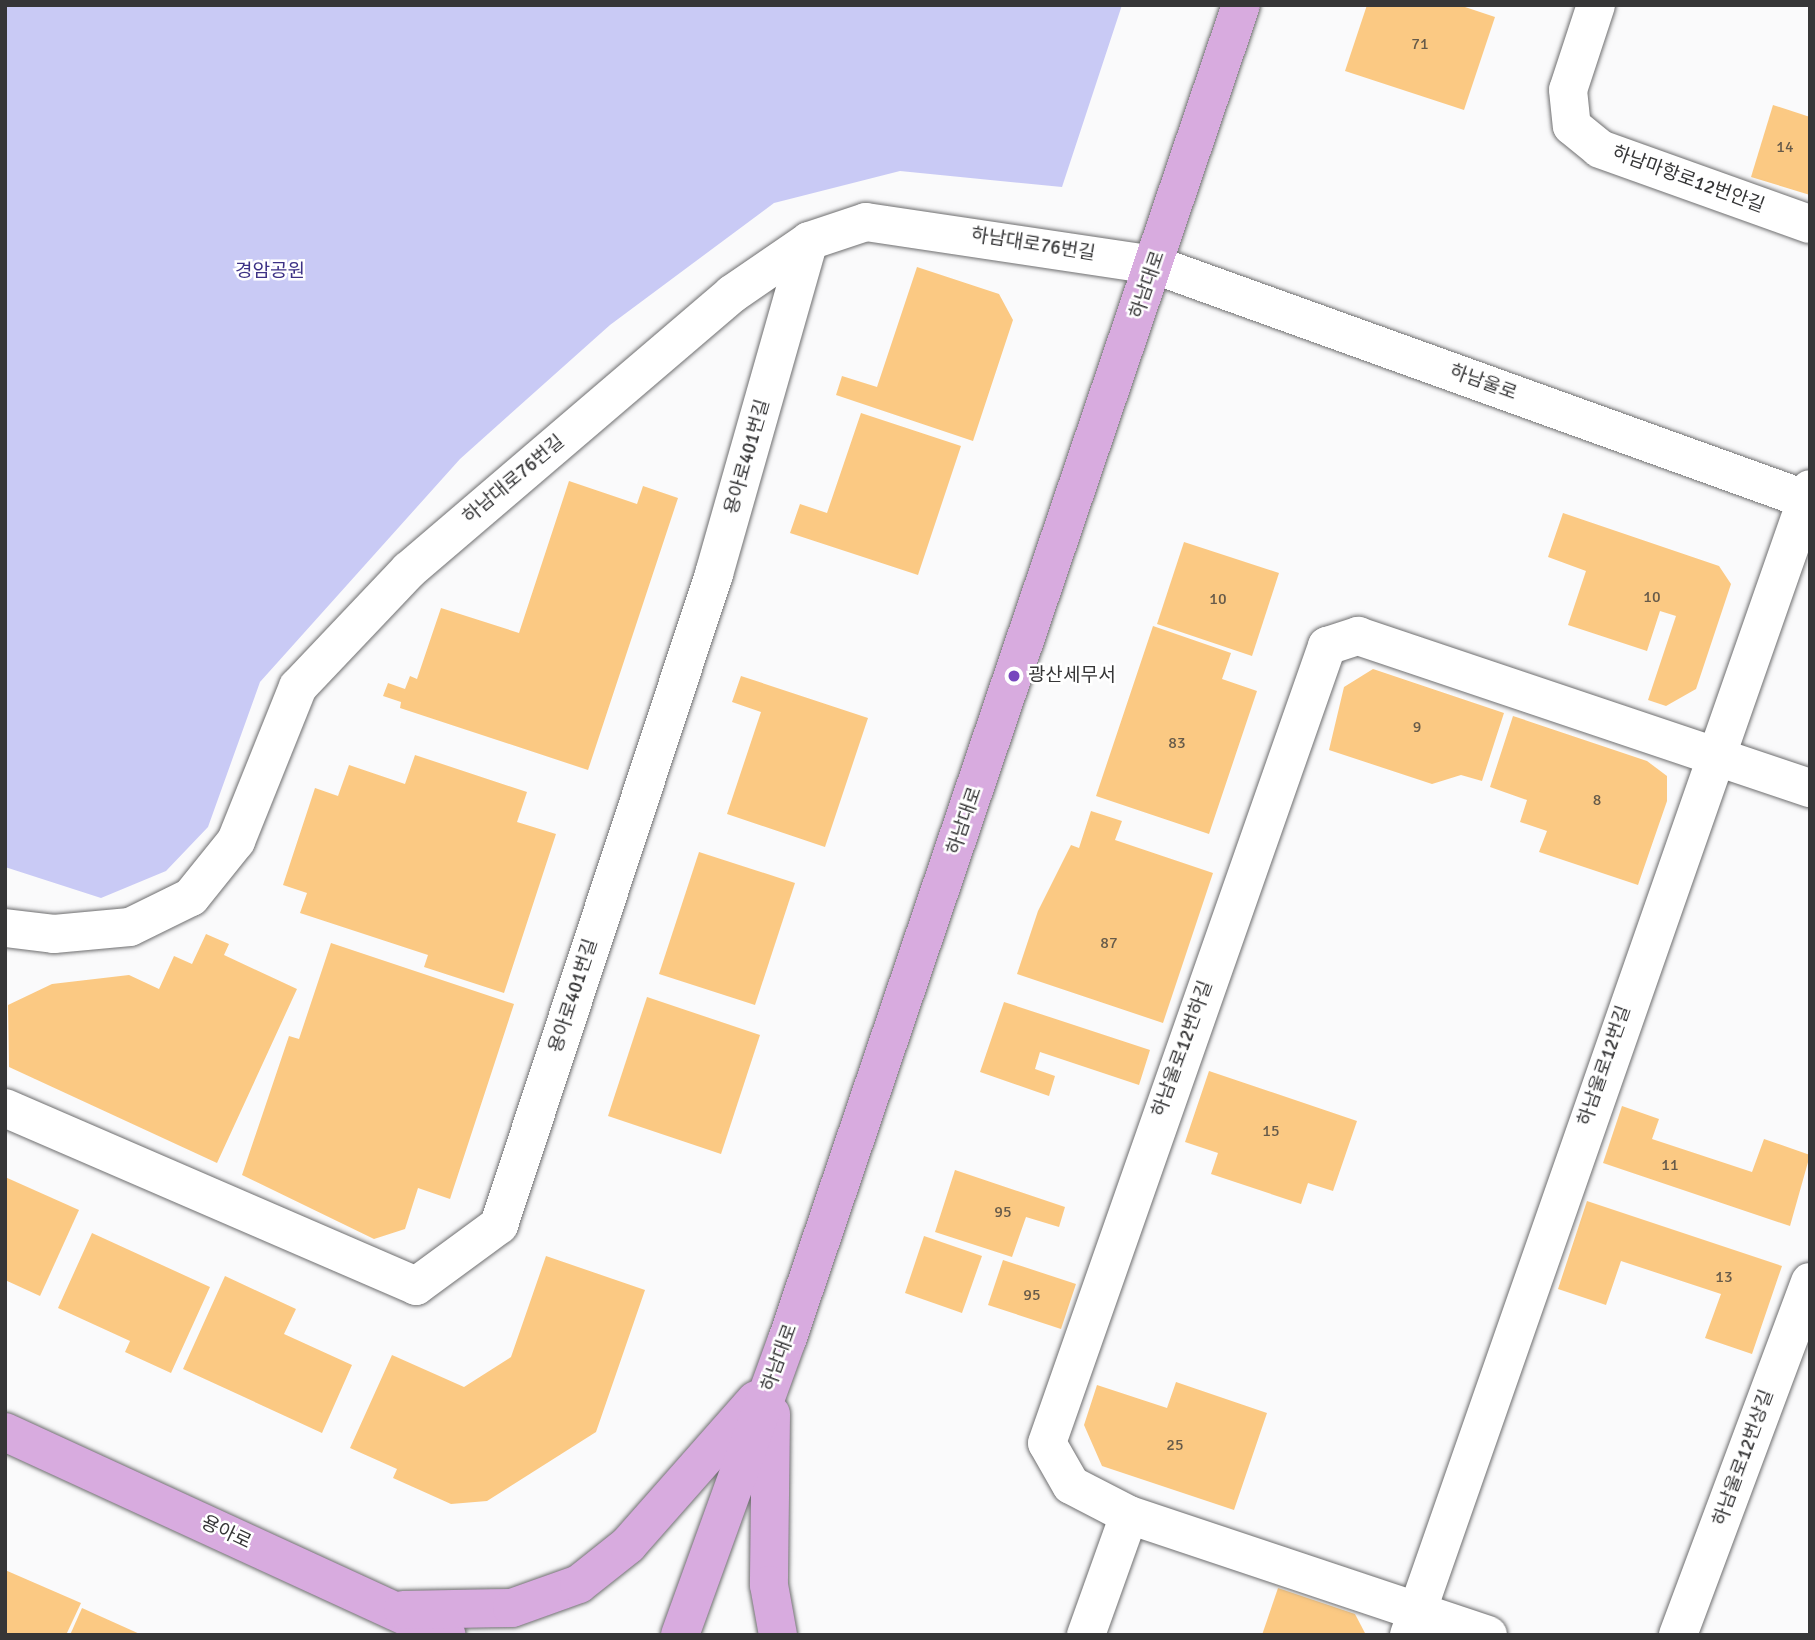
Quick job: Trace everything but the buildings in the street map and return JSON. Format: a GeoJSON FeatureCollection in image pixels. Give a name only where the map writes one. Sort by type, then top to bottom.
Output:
{"type":"FeatureCollection","features":[{"type":"Feature","properties":{"kind":"main road","name":"하남대로"},"geometry":{"type":"LineString","coordinates":[[680,1635],[772,1383],[1155,265],[1241,5]]}},
{"type":"Feature","properties":{"kind":"main road"},"geometry":{"type":"LineString","coordinates":[[402,1622],[512,1608],[579,1584],[628,1545],[772,1383]]}},
{"type":"Feature","properties":{"kind":"main road"},"geometry":{"type":"LineString","coordinates":[[772,1383],[769,1585],[778,1635]]}},
{"type":"Feature","properties":{"kind":"main road","name":"용아로"},"geometry":{"type":"LineString","coordinates":[[5,1432],[402,1622],[447,1635]]}},
{"type":"Feature","properties":{"kind":"street","name":"하남마항로12번안길"},"geometry":{"type":"LineString","coordinates":[[1596,5],[1567,90],[1572,126],[1600,149],[1810,224]]}},
{"type":"Feature","properties":{"kind":"street","name":"하남대로76번길"},"geometry":{"type":"LineString","coordinates":[[6,930],[54,934],[130,927],[191,897],[236,841],[298,687],[409,570],[732,294],[809,241],[866,222],[1155,265]]}},
{"type":"Feature","properties":{"kind":"street","name":"용아로401번길"},"geometry":{"type":"LineString","coordinates":[[5,1108],[416,1286],[499,1225],[714,573],[809,241]]}},
{"type":"Feature","properties":{"kind":"street","name":"하남울로"},"geometry":{"type":"LineString","coordinates":[[1155,265],[1809,496]]}},
{"type":"Feature","properties":{"kind":"street","name":"하남울로12번길"},"geometry":{"type":"LineString","coordinates":[[1413,1624],[1714,751],[1809,496]]}},
{"type":"Feature","properties":{"kind":"street","name":"하남울로12번하길"},"geometry":{"type":"LineString","coordinates":[[1413,1624],[1129,1515],[1071,1485],[1052,1458],[1048,1426],[1327,646],[1358,636],[1714,751]]}},
{"type":"Feature","properties":{"kind":"street"},"geometry":{"type":"LineString","coordinates":[[1714,751],[1810,788]]}},
{"type":"Feature","properties":{"kind":"street","name":"하남울로12번상길"},"geometry":{"type":"LineString","coordinates":[[1678,1635],[1810,1282]]}},
{"type":"Feature","properties":{"kind":"street"},"geometry":{"type":"LineString","coordinates":[[1086,1635],[1129,1515]]}},
{"type":"Feature","properties":{"kind":"street"},"geometry":{"type":"LineString","coordinates":[[1413,1624],[1488,1635]]}},
{"type":"Feature","properties":{"kind":"green space","name":"경암공원"},"geometry":{"type":"Polygon","coordinates":[[[5,5],[1122,5],[1062,187],[900,171],[774,203],[610,325],[460,459],[260,682],[208,827],[166,871],[101,898],[5,867],[5,5]]]}},
{"type":"Feature","properties":{"kind":"place","name":"광산세무서"},"geometry":{"type":"Point","coordinates":[1014,676]}}]}
